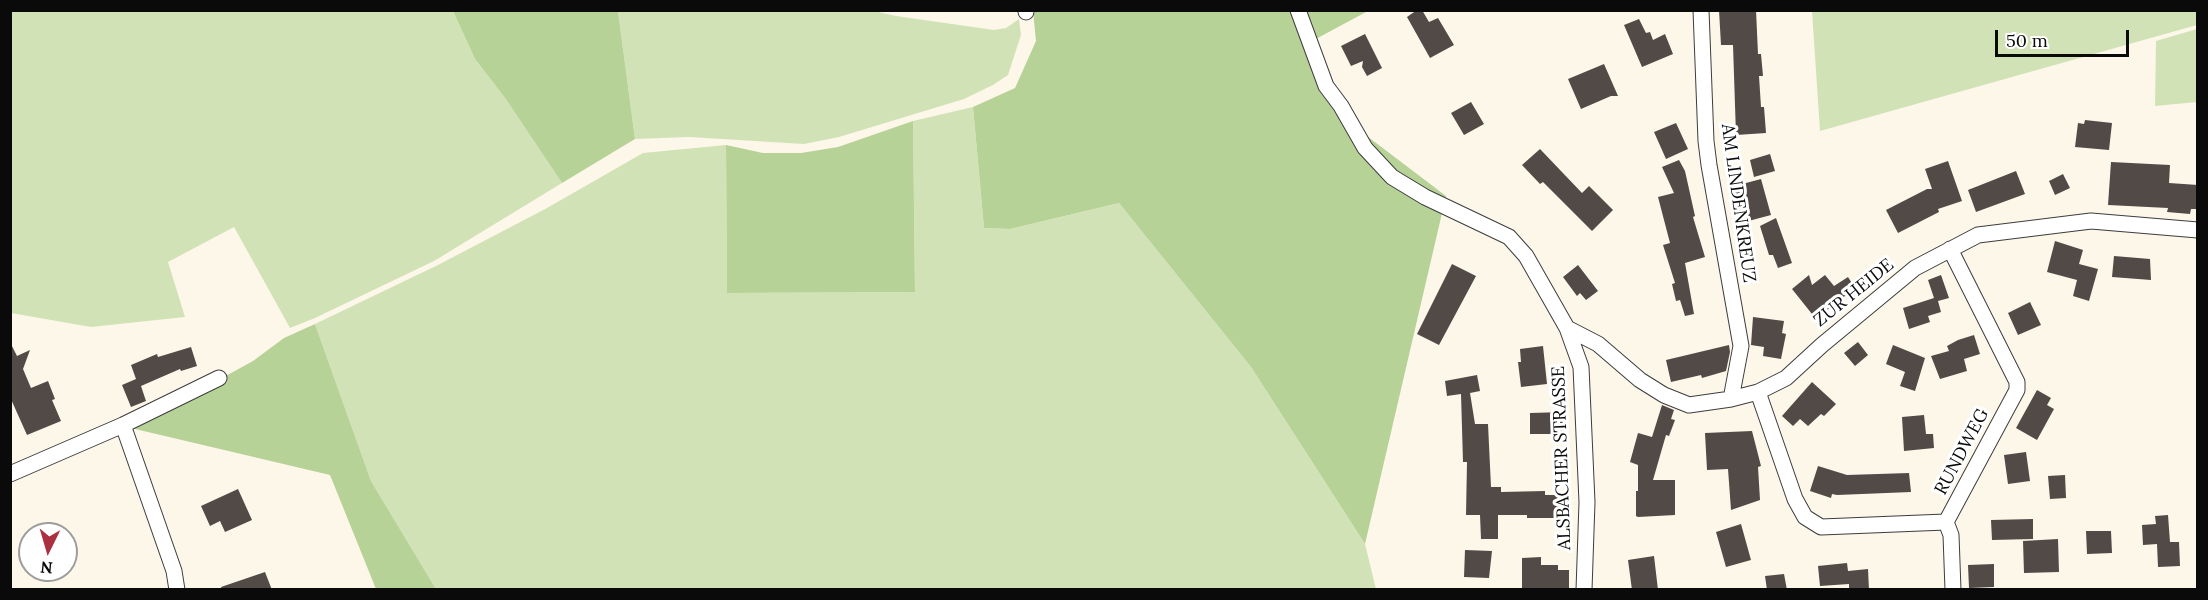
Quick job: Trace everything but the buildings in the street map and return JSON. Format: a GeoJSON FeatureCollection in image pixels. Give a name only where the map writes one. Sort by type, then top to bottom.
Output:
{"type":"FeatureCollection","features":[{"type":"Feature","properties":{"kind":"street","name":"ALSBACHER STRASSE"},"geometry":{"type":"LineString","coordinates":[[1298,10],[1326,86],[1341,106],[1365,148],[1392,177],[1425,197],[1509,237],[1526,256],[1567,328],[1581,367],[1587,502],[1584,590]]}},
{"type":"Feature","properties":{"kind":"street","name":"AM LINDENKREUZ"},"geometry":{"type":"LineString","coordinates":[[1701,10],[1706,141],[1741,346],[1731,399]]}},
{"type":"Feature","properties":{"kind":"street","name":"ZUR HEIDE"},"geometry":{"type":"LineString","coordinates":[[1567,328],[1598,344],[1640,380],[1664,395],[1689,405],[1731,399],[1758,392],[1786,378],[1915,268],[1978,235],[2091,222],[2198,230]]}},
{"type":"Feature","properties":{"kind":"street","name":"RUNDWEG"},"geometry":{"type":"LineString","coordinates":[[1758,392],[1795,499],[1805,517],[1821,527],[1947,522],[2017,390],[2017,382],[1950,249]]}},
{"type":"Feature","properties":{"kind":"street"},"geometry":{"type":"LineString","coordinates":[[10,474],[219,378]]}},
{"type":"Feature","properties":{"kind":"street"},"geometry":{"type":"LineString","coordinates":[[123,424],[174,571],[177,590]]}},
{"type":"Feature","properties":{"kind":"street"},"geometry":{"type":"LineString","coordinates":[[1947,522],[1951,535],[1953,590]]}},
{"type":"Feature","properties":{"kind":"green space"},"geometry":{"type":"Polygon","coordinates":[[[1300,10],[1368,11],[1312,41],[1300,10]]]}},
{"type":"Feature","properties":{"kind":"green space"},"geometry":{"type":"Polygon","coordinates":[[[2197,10],[2197,25],[1820,131],[1812,11],[2197,10]]]}},
{"type":"Feature","properties":{"kind":"green space"},"geometry":{"type":"Polygon","coordinates":[[[10,11],[453,11],[475,59],[505,98],[562,183],[434,261],[290,328],[234,227],[168,262],[185,317],[91,327],[11,313],[10,11]]]}},
{"type":"Feature","properties":{"kind":"green space"},"geometry":{"type":"Polygon","coordinates":[[[453,11],[618,11],[635,139],[562,183],[505,98],[475,59],[453,11]]]}},
{"type":"Feature","properties":{"kind":"green space"},"geometry":{"type":"Polygon","coordinates":[[[618,11],[874,11],[994,30],[1006,28],[1019,19],[1021,35],[1008,75],[993,85],[964,99],[839,137],[804,144],[689,137],[635,139],[618,11]]]}},
{"type":"Feature","properties":{"kind":"green space"},"geometry":{"type":"Polygon","coordinates":[[[1033,11],[1295,11],[1306,44],[1359,130],[1446,196],[1365,544],[1251,367],[1119,203],[1010,229],[984,228],[973,107],[1015,88],[1036,41],[1033,11]]]}},
{"type":"Feature","properties":{"kind":"green space"},"geometry":{"type":"Polygon","coordinates":[[[2197,29],[2197,102],[2155,106],[2156,41],[2197,29]]]}},
{"type":"Feature","properties":{"kind":"green space"},"geometry":{"type":"Polygon","coordinates":[[[973,107],[984,228],[1010,229],[1119,203],[1251,367],[1365,544],[1376,589],[436,589],[371,481],[315,324],[438,265],[547,208],[643,153],[726,145],[727,293],[915,292],[913,121],[973,107]]]}},
{"type":"Feature","properties":{"kind":"green space"},"geometry":{"type":"Polygon","coordinates":[[[913,121],[915,292],[727,293],[726,145],[763,153],[801,153],[838,147],[913,121]]]}},
{"type":"Feature","properties":{"kind":"green space"},"geometry":{"type":"Polygon","coordinates":[[[315,324],[371,481],[436,589],[376,589],[330,475],[131,428],[253,361],[284,338],[315,324]]]}}]}
